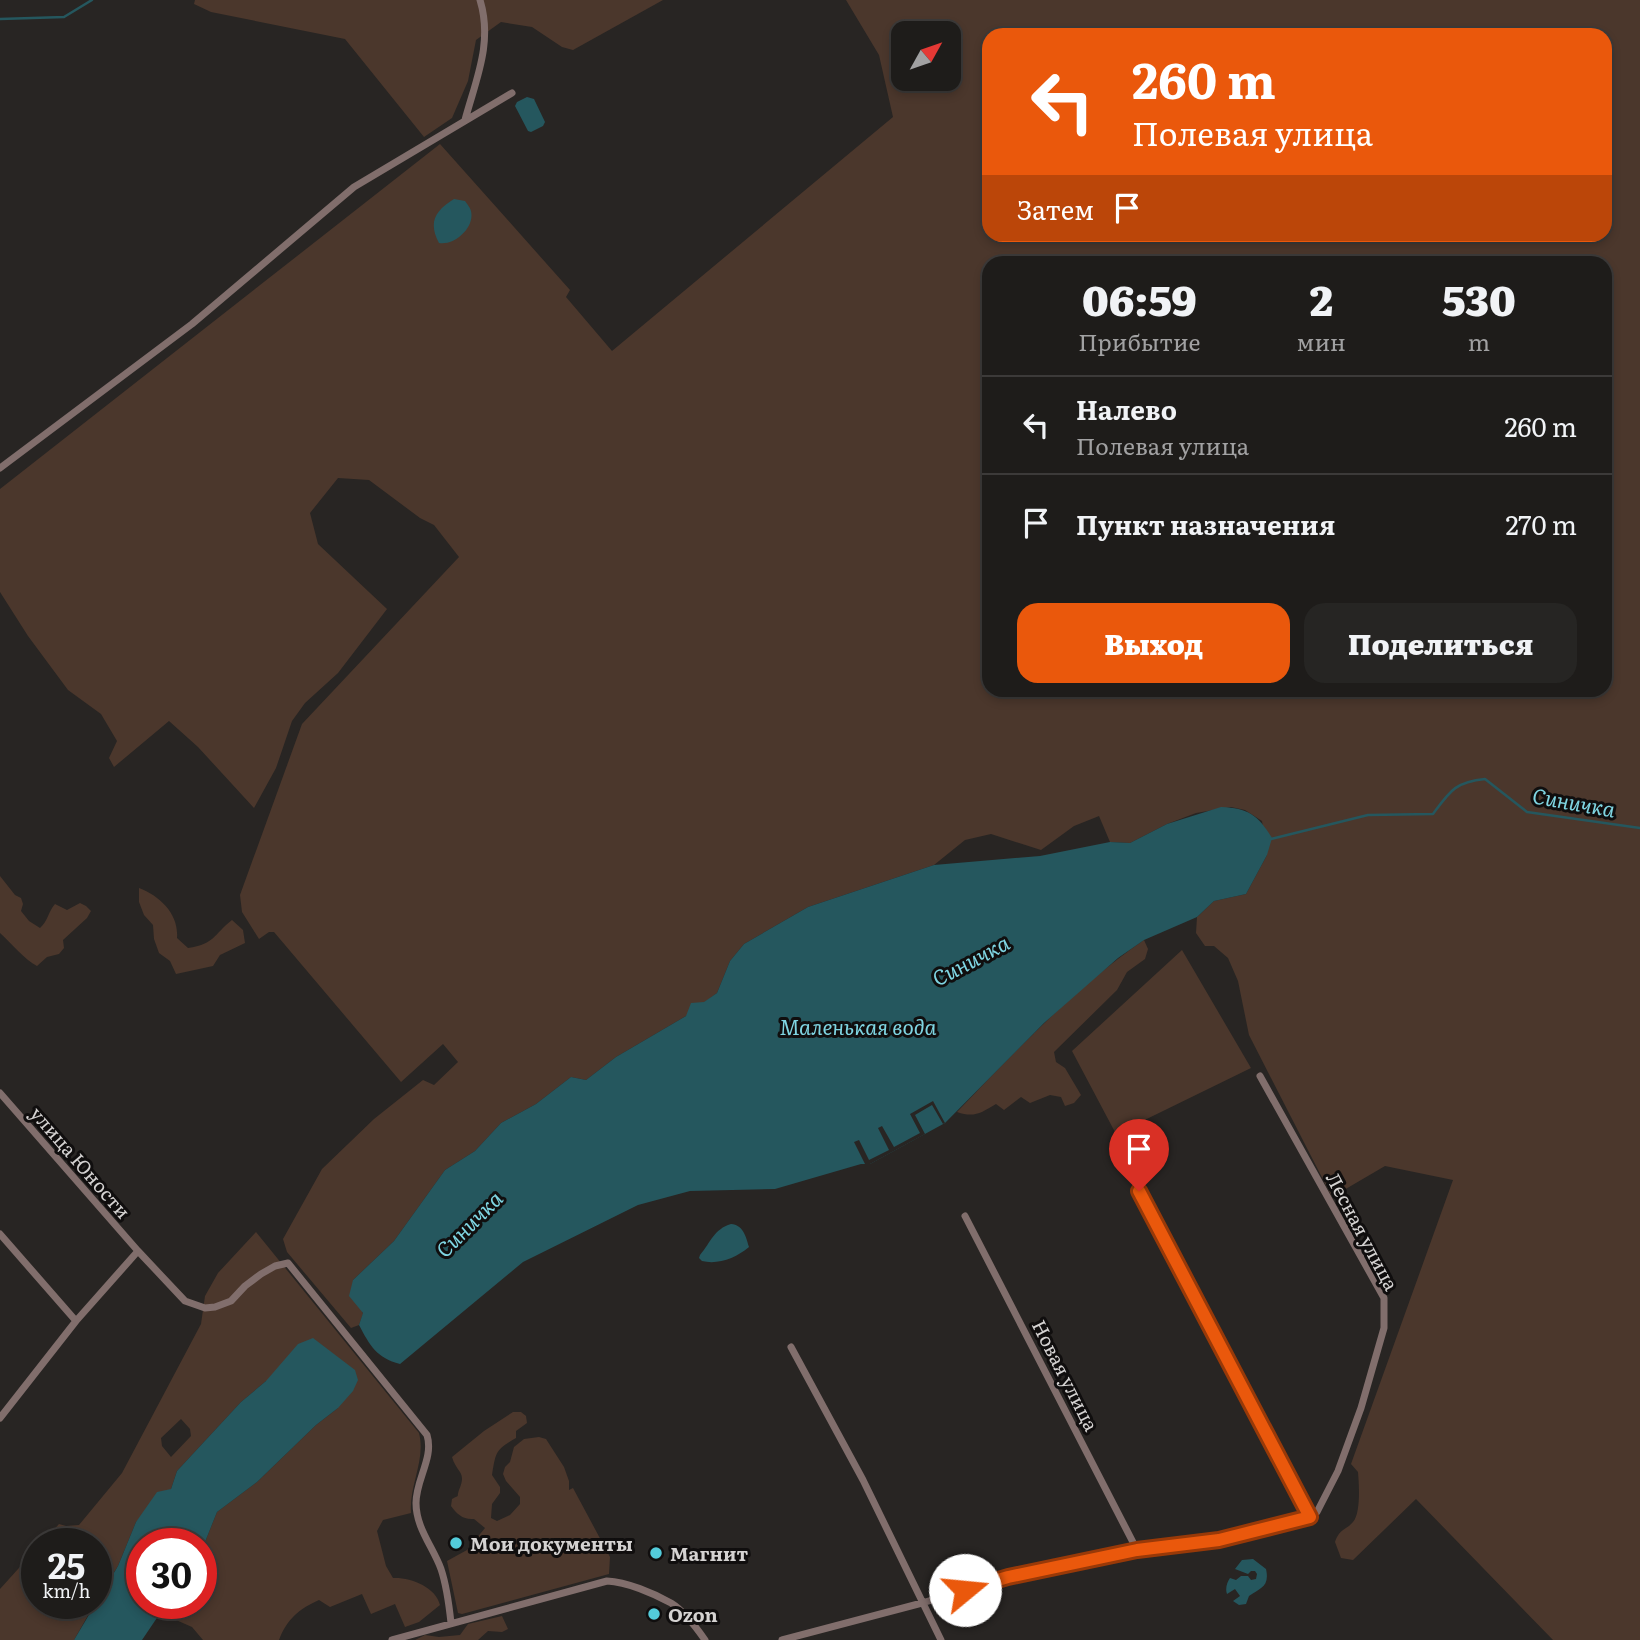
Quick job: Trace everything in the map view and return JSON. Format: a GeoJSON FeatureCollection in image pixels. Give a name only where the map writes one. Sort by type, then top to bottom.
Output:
{"type":"FeatureCollection","features":[{"type":"Feature","properties":{"kind":"street"},"geometry":{"type":"LineString","coordinates":[[465,121],[486,44],[480,0]]}},
{"type":"Feature","properties":{"kind":"street"},"geometry":{"type":"LineString","coordinates":[[0,468],[192,324],[354,187],[512,93]]}},
{"type":"Feature","properties":{"kind":"street","name":"Лесная улица"},"geometry":{"type":"LineString","coordinates":[[1260,1076],[1384,1298],[1384,1328],[1361,1408],[1338,1471],[1317,1512],[1306,1518]]}},
{"type":"Feature","properties":{"kind":"street","name":"улица Юности"},"geometry":{"type":"LineString","coordinates":[[0,1093],[185,1301],[205,1308],[231,1301],[261,1274],[275,1266],[288,1263],[427,1435],[429,1453],[417,1490],[416,1507],[420,1524],[441,1569],[448,1595],[451,1623]]}},
{"type":"Feature","properties":{"kind":"street"},"geometry":{"type":"LineString","coordinates":[[782,1640],[1008,1577],[1137,1550],[1219,1540],[1306,1518],[1139,1191]]}},
{"type":"Feature","properties":{"kind":"street","name":"Новая улица"},"geometry":{"type":"LineString","coordinates":[[965,1216],[1137,1550]]}},
{"type":"Feature","properties":{"kind":"street"},"geometry":{"type":"LineString","coordinates":[[0,1234],[76,1321]]}},
{"type":"Feature","properties":{"kind":"street"},"geometry":{"type":"LineString","coordinates":[[0,1418],[76,1321],[138,1251]]}},
{"type":"Feature","properties":{"kind":"street"},"geometry":{"type":"LineString","coordinates":[[791,1347],[863,1480],[941,1640]]}},
{"type":"Feature","properties":{"kind":"street"},"geometry":{"type":"LineString","coordinates":[[392,1640],[612,1581],[670,1602],[705,1640]]}},
{"type":"Feature","properties":{"kind":"shaded area"},"geometry":{"type":"Polygon","coordinates":[[[195,0],[663,0],[573,50],[562,47],[532,27],[501,22],[476,40],[468,81],[452,118],[424,137],[345,39],[211,12],[194,4],[195,0]]]}},
{"type":"Feature","properties":{"kind":"shaded area"},"geometry":{"type":"Polygon","coordinates":[[[846,0],[1640,0],[1640,1640],[1553,1640],[1416,1499],[1353,1560],[1341,1558],[1335,1542],[1356,1518],[1358,1505],[1358,1472],[1351,1464],[1453,1180],[1385,1166],[1332,1197],[1249,1035],[1238,981],[1228,958],[1214,946],[1205,946],[1196,933],[1197,917],[1214,901],[1246,894],[1267,855],[1262,821],[1245,810],[1231,807],[1196,813],[1130,843],[1110,842],[1099,816],[1074,826],[1041,850],[991,834],[965,840],[934,865],[808,907],[744,944],[730,961],[717,993],[686,1016],[616,1057],[586,1080],[571,1077],[536,1104],[501,1123],[475,1151],[445,1170],[394,1241],[353,1280],[363,1314],[359,1325],[351,1328],[287,1252],[283,1239],[322,1169],[374,1119],[423,1080],[434,1085],[458,1062],[443,1044],[401,1082],[274,932],[269,932],[259,939],[242,912],[240,895],[302,724],[459,557],[434,525],[420,518],[369,480],[338,478],[310,513],[318,544],[387,609],[338,673],[305,703],[292,721],[276,768],[254,808],[198,747],[169,721],[114,767],[109,758],[117,741],[101,714],[68,690],[0,592],[0,489],[440,144],[570,290],[566,297],[612,351],[893,117],[879,55],[846,0]]]}},
{"type":"Feature","properties":{"kind":"shaded area"},"geometry":{"type":"Polygon","coordinates":[[[0,876],[15,895],[21,898],[21,911],[29,921],[40,928],[55,904],[67,910],[80,903],[91,911],[63,940],[64,948],[59,954],[47,957],[37,966],[0,933],[0,876]]]}},
{"type":"Feature","properties":{"kind":"shaded area"},"geometry":{"type":"Polygon","coordinates":[[[139,888],[167,907],[175,921],[177,938],[188,948],[209,941],[232,920],[243,930],[245,943],[220,955],[213,966],[176,974],[170,961],[159,953],[153,925],[144,915],[139,902],[139,888]]]}},
{"type":"Feature","properties":{"kind":"shaded area"},"geometry":{"type":"Polygon","coordinates":[[[1144,940],[1148,949],[1145,959],[1127,972],[1117,990],[1054,1052],[1056,1062],[1065,1068],[1081,1095],[1074,1103],[1065,1106],[1061,1097],[1050,1095],[1030,1103],[1021,1097],[1004,1110],[996,1104],[977,1114],[957,1112],[1070,999],[1144,940]]]}},
{"type":"Feature","properties":{"kind":"shaded area"},"geometry":{"type":"Polygon","coordinates":[[[1182,950],[1251,1068],[1116,1134],[1072,1051],[1182,950]]]}},
{"type":"Feature","properties":{"kind":"shaded area"},"geometry":{"type":"Polygon","coordinates":[[[256,1232],[419,1433],[419,1463],[412,1492],[411,1513],[383,1520],[377,1531],[386,1566],[393,1578],[421,1584],[438,1599],[440,1605],[419,1622],[405,1627],[395,1604],[371,1614],[362,1594],[330,1607],[319,1600],[312,1603],[290,1620],[279,1640],[203,1640],[192,1627],[174,1619],[217,1619],[217,1528],[211,1528],[217,1512],[257,1482],[316,1425],[338,1408],[266,1381],[241,1402],[177,1471],[171,1489],[136,1522],[134,1528],[126,1528],[126,1546],[112,1576],[112,1528],[55,1528],[59,1524],[79,1525],[122,1473],[201,1324],[205,1296],[218,1273],[256,1232]],[[181,1419],[161,1438],[162,1446],[171,1457],[191,1436],[190,1429],[181,1419]]]}},
{"type":"Feature","properties":{"kind":"shaded area"},"geometry":{"type":"Polygon","coordinates":[[[513,1412],[521,1412],[526,1416],[527,1423],[516,1431],[516,1438],[500,1449],[496,1456],[492,1475],[500,1487],[500,1493],[492,1504],[491,1518],[497,1521],[510,1515],[520,1504],[520,1497],[503,1474],[514,1447],[524,1439],[546,1439],[564,1467],[569,1490],[573,1488],[610,1557],[609,1574],[458,1613],[447,1561],[467,1550],[485,1528],[474,1519],[461,1516],[451,1506],[452,1499],[458,1496],[462,1479],[452,1457],[513,1412]]]}},
{"type":"Feature","properties":{"kind":"shaded area"},"geometry":{"type":"Polygon","coordinates":[[[21,1566],[21,1619],[86,1619],[74,1640],[0,1640],[0,1589],[21,1566]]]}},
{"type":"Feature","properties":{"kind":"shaded area"},"geometry":{"type":"Polygon","coordinates":[[[502,1616],[508,1629],[502,1632],[488,1631],[478,1640],[415,1640],[425,1635],[460,1635],[468,1624],[502,1616]]]}},
{"type":"Feature","properties":{"kind":"water"},"geometry":{"type":"Polygon","coordinates":[[[527,97],[534,99],[545,122],[531,132],[515,106],[527,97]]]}},
{"type":"Feature","properties":{"kind":"water"},"geometry":{"type":"Polygon","coordinates":[[[454,199],[465,201],[469,207],[470,224],[457,239],[439,243],[434,229],[435,218],[442,208],[454,199]]]}},
{"type":"Feature","properties":{"kind":"water","name":"Маленькая вода"},"geometry":{"type":"Polygon","coordinates":[[[1221,807],[1251,814],[1272,838],[1267,855],[1246,894],[1214,901],[1197,917],[1144,940],[1118,958],[1044,1023],[945,1123],[870,1164],[861,1164],[775,1189],[690,1191],[638,1205],[523,1262],[400,1364],[380,1355],[367,1339],[359,1325],[363,1313],[349,1296],[353,1280],[394,1241],[445,1170],[475,1151],[501,1123],[536,1104],[571,1077],[586,1080],[616,1057],[686,1016],[691,1003],[704,1002],[717,993],[730,961],[744,944],[808,907],[934,865],[1040,856],[1110,842],[1130,843],[1167,824],[1221,807]]]}},
{"type":"Feature","properties":{"kind":"water"},"geometry":{"type":"Polygon","coordinates":[[[731,1224],[741,1229],[749,1247],[727,1260],[702,1261],[700,1255],[713,1236],[731,1224]]]}},
{"type":"Feature","properties":{"kind":"water"},"geometry":{"type":"Polygon","coordinates":[[[313,1338],[355,1370],[358,1380],[353,1391],[338,1408],[316,1425],[257,1482],[217,1512],[211,1528],[134,1528],[157,1492],[171,1489],[177,1471],[241,1402],[266,1381],[298,1344],[313,1338]]]}},
{"type":"Feature","properties":{"kind":"water"},"geometry":{"type":"Polygon","coordinates":[[[126,1546],[126,1619],[156,1619],[142,1640],[74,1640],[86,1619],[112,1619],[112,1576],[126,1546]]]}},
{"type":"Feature","properties":{"kind":"water"},"geometry":{"type":"Polygon","coordinates":[[[1253,1559],[1266,1569],[1267,1580],[1249,1596],[1246,1604],[1239,1605],[1233,1601],[1240,1596],[1235,1589],[1227,1594],[1227,1584],[1230,1578],[1236,1580],[1241,1576],[1256,1579],[1255,1571],[1248,1574],[1235,1569],[1242,1560],[1253,1559]]]}},
{"type":"Feature","properties":{"kind":"pier"},"geometry":{"type":"Polygon","coordinates":[[[933,1101],[945,1123],[943,1124],[932,1105],[915,1115],[925,1134],[870,1164],[865,1164],[854,1142],[859,1140],[869,1160],[889,1150],[878,1128],[882,1126],[894,1147],[920,1133],[910,1114],[933,1101]]]}},
{"type":"Feature","properties":{"kind":"waterway"},"geometry":{"type":"LineString","coordinates":[[0,19],[64,17],[92,0]]}},
{"type":"Feature","properties":{"kind":"waterway","name":"Синичка"},"geometry":{"type":"LineString","coordinates":[[1271,839],[1368,815],[1433,814],[1454,789],[1467,782],[1485,779],[1527,812],[1640,828]]}},
{"type":"Feature","properties":{"kind":"place","name":"Мои документы"},"geometry":{"type":"Point","coordinates":[456,1543]}},
{"type":"Feature","properties":{"kind":"place","name":"Магнит"},"geometry":{"type":"Point","coordinates":[656,1553]}},
{"type":"Feature","properties":{"kind":"place","name":"Ozon"},"geometry":{"type":"Point","coordinates":[654,1614]}},
{"type":"Feature","properties":{"kind":"route"},"geometry":{"type":"LineString","coordinates":[[965,1590],[1008,1577],[1137,1550],[1219,1540],[1310,1517],[1139,1191]]}}]}
